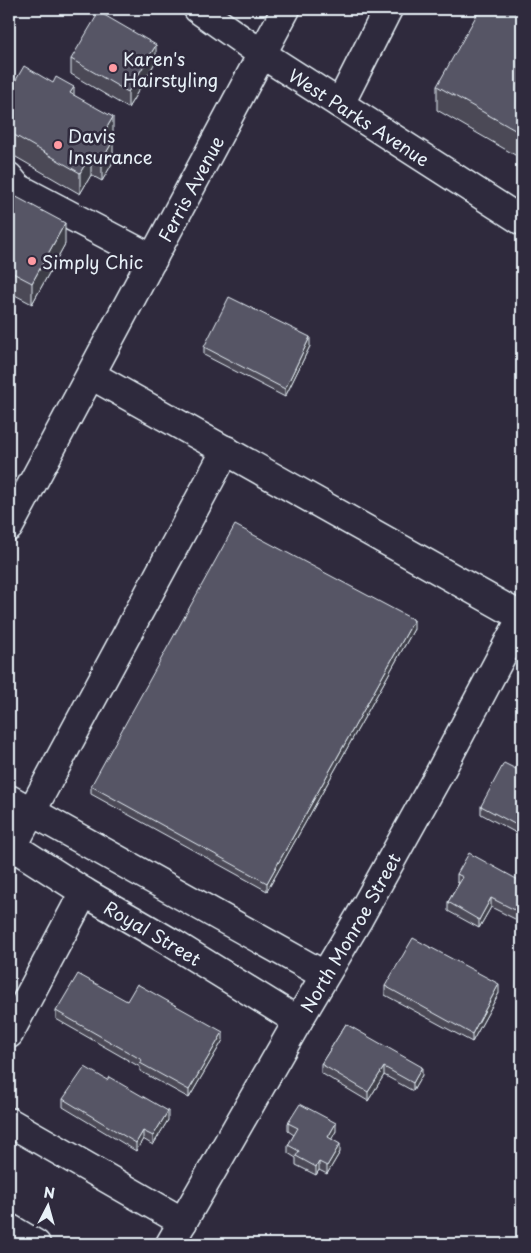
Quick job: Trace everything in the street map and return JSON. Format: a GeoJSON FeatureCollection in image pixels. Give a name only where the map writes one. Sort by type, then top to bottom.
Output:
{"type":"FeatureCollection","features":[{"type":"Feature","properties":{"kind":"street","name":"West Parks Avenue"},"geometry":{"type":"LineString","coordinates":[[198,9],[262,54],[522,221]]}},
{"type":"Feature","properties":{"kind":"street","name":"Ferris Avenue"},"geometry":{"type":"LineString","coordinates":[[9,527],[286,9]]}},
{"type":"Feature","properties":{"kind":"street"},"geometry":{"type":"LineString","coordinates":[[340,104],[388,9]]}},
{"type":"Feature","properties":{"kind":"street"},"geometry":{"type":"LineString","coordinates":[[9,177],[18,188],[153,259]]}},
{"type":"Feature","properties":{"kind":"street"},"geometry":{"type":"LineString","coordinates":[[90,375],[522,617]]}},
{"type":"Feature","properties":{"kind":"street"},"geometry":{"type":"LineString","coordinates":[[11,845],[20,805],[226,450]]}},
{"type":"Feature","properties":{"kind":"street","name":"North Monroe Street"},"geometry":{"type":"LineString","coordinates":[[176,1233],[324,975],[359,918],[438,776],[522,617]]}},
{"type":"Feature","properties":{"kind":"street"},"geometry":{"type":"LineString","coordinates":[[20,805],[324,975]]}},
{"type":"Feature","properties":{"kind":"street","name":"Royal Street"},"geometry":{"type":"LineString","coordinates":[[11,845],[84,892],[172,943],[298,1021]]}},
{"type":"Feature","properties":{"kind":"street"},"geometry":{"type":"LineString","coordinates":[[9,1034],[84,892]]}},
{"type":"Feature","properties":{"kind":"street"},"geometry":{"type":"LineString","coordinates":[[9,1122],[176,1233]]}},
{"type":"Feature","properties":{"kind":"street"},"geometry":{"type":"LineString","coordinates":[[9,1228],[36,1244]]}},
{"type":"Feature","properties":{"kind":"building"},"geometry":{"type":"Polygon","coordinates":[[[480,9],[522,9],[522,134],[437,86],[480,9]]]}},
{"type":"Feature","properties":{"kind":"building","name":"Karen's Hairstyling"},"geometry":{"type":"Polygon","coordinates":[[[99,12],[156,45],[128,92],[71,59],[99,12]]]}},
{"type":"Feature","properties":{"kind":"building","name":"Davis Insurance"},"geometry":{"type":"Polygon","coordinates":[[[24,66],[53,83],[56,77],[74,87],[70,93],[113,117],[103,134],[113,141],[102,160],[91,154],[80,173],[9,132],[9,92],[24,66]]]}},
{"type":"Feature","properties":{"kind":"building","name":"Simply Chic"},"geometry":{"type":"Polygon","coordinates":[[[9,193],[65,223],[32,283],[9,271],[15,260],[9,257],[9,193]]]}},
{"type":"Feature","properties":{"kind":"building"},"geometry":{"type":"Polygon","coordinates":[[[229,297],[310,337],[285,389],[204,347],[229,297]]]}},
{"type":"Feature","properties":{"kind":"building"},"geometry":{"type":"Polygon","coordinates":[[[235,525],[414,620],[267,883],[91,786],[235,525]]]}},
{"type":"Feature","properties":{"kind":"building"},"geometry":{"type":"Polygon","coordinates":[[[504,763],[522,772],[522,828],[481,806],[504,763]]]}},
{"type":"Feature","properties":{"kind":"building"},"geometry":{"type":"Polygon","coordinates":[[[469,853],[522,882],[522,901],[517,911],[491,898],[479,920],[448,902],[463,877],[457,874],[469,853]]]}},
{"type":"Feature","properties":{"kind":"building"},"geometry":{"type":"Polygon","coordinates":[[[413,938],[499,984],[472,1034],[385,986],[413,938]]]}},
{"type":"Feature","properties":{"kind":"building"},"geometry":{"type":"Polygon","coordinates":[[[78,974],[127,1001],[137,984],[223,1032],[189,1090],[140,1063],[142,1060],[56,1011],[78,974]]]}},
{"type":"Feature","properties":{"kind":"building"},"geometry":{"type":"Polygon","coordinates":[[[346,1024],[422,1067],[413,1083],[384,1067],[368,1092],[321,1064],[346,1024]]]}},
{"type":"Feature","properties":{"kind":"building"},"geometry":{"type":"Polygon","coordinates":[[[85,1067],[107,1080],[109,1077],[168,1111],[153,1136],[143,1131],[136,1143],[63,1099],[85,1067]]]}},
{"type":"Feature","properties":{"kind":"building"},"geometry":{"type":"Polygon","coordinates":[[[300,1104],[336,1123],[328,1137],[340,1144],[327,1166],[319,1162],[316,1167],[296,1156],[299,1151],[288,1145],[298,1128],[288,1123],[300,1104]]]}},
{"type":"Feature","properties":{"kind":"place","name":"Karen's Hairstyling"},"geometry":{"type":"Point","coordinates":[113,68]}},
{"type":"Feature","properties":{"kind":"place","name":"Davis Insurance"},"geometry":{"type":"Point","coordinates":[58,145]}},
{"type":"Feature","properties":{"kind":"place","name":"Simply Chic"},"geometry":{"type":"Point","coordinates":[32,261]}}]}
